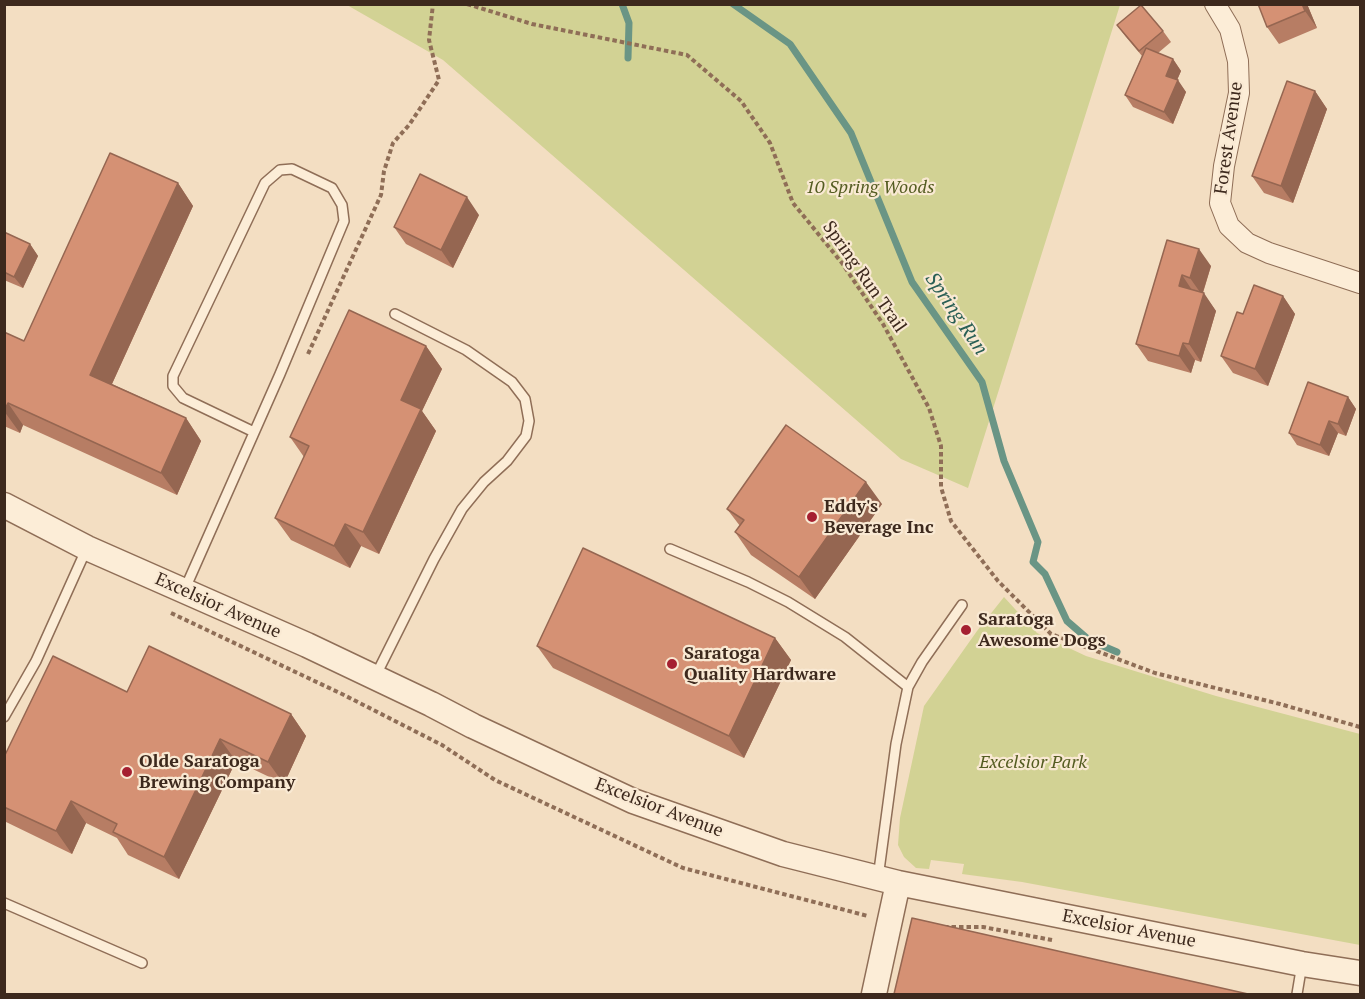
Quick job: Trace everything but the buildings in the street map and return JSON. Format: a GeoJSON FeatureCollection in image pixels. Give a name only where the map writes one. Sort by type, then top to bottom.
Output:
{"type":"FeatureCollection","features":[{"type":"Feature","properties":{"kind":"street","name":"Forest Avenue"},"geometry":{"type":"LineString","coordinates":[[1215,4],[1230,29],[1238,61],[1239,93],[1224,166],[1220,203],[1229,226],[1247,243],[1269,253],[1360,283]]}},
{"type":"Feature","properties":{"kind":"street","name":"Excelsior Avenue"},"geometry":{"type":"LineString","coordinates":[[4,505],[87,548],[375,677],[633,801],[783,854],[888,880],[1302,964],[1360,973]]}},
{"type":"Feature","properties":{"kind":"street"},"geometry":{"type":"LineString","coordinates":[[874,994],[888,880]]}},
{"type":"Feature","properties":{"kind":"lane"},"geometry":{"type":"LineString","coordinates":[[184,591],[254,432],[344,221],[342,205],[332,188],[292,169],[280,170],[265,183],[173,376],[173,386],[183,398],[254,432]]}},
{"type":"Feature","properties":{"kind":"lane"},"geometry":{"type":"LineString","coordinates":[[375,677],[434,559],[462,509],[526,436],[529,421],[525,399],[512,382],[466,350],[395,314]]}},
{"type":"Feature","properties":{"kind":"lane"},"geometry":{"type":"LineString","coordinates":[[4,717],[36,661],[87,548]]}},
{"type":"Feature","properties":{"kind":"lane"},"geometry":{"type":"LineString","coordinates":[[670,549],[748,582],[788,602],[845,637],[908,687]]}},
{"type":"Feature","properties":{"kind":"lane"},"geometry":{"type":"LineString","coordinates":[[888,880],[896,744],[908,687],[922,662],[962,605]]}},
{"type":"Feature","properties":{"kind":"lane"},"geometry":{"type":"LineString","coordinates":[[4,903],[142,963]]}},
{"type":"Feature","properties":{"kind":"lane"},"geometry":{"type":"LineString","coordinates":[[1297,994],[1302,964]]}},
{"type":"Feature","properties":{"kind":"path","name":"Spring Run Trail"},"geometry":{"type":"LineString","coordinates":[[467,4],[532,24],[687,55],[741,101],[770,143],[793,203],[842,263],[883,324],[929,408],[941,446],[941,487],[951,521],[998,581],[1051,634],[1155,673],[1280,704],[1360,727]]}},
{"type":"Feature","properties":{"kind":"green space","name":"10 Spring Woods"},"geometry":{"type":"Polygon","coordinates":[[[347,5],[1120,5],[968,488],[901,459],[443,60],[347,5]]]}},
{"type":"Feature","properties":{"kind":"green space","name":"Excelsior Park"},"geometry":{"type":"Polygon","coordinates":[[[1004,597],[1037,633],[1086,656],[1216,696],[1360,734],[1360,945],[1022,882],[962,874],[964,864],[931,860],[929,869],[916,868],[904,857],[898,845],[900,818],[924,706],[1004,597]]]}},
{"type":"Feature","properties":{"kind":"waterway"},"geometry":{"type":"LineString","coordinates":[[622,4],[629,23],[628,58]]}},
{"type":"Feature","properties":{"kind":"waterway","name":"Spring Run"},"geometry":{"type":"LineString","coordinates":[[733,4],[790,44],[851,133],[912,282],[982,382],[1004,461],[1038,542],[1033,562],[1045,574],[1067,621],[1089,640],[1117,652]]}},
{"type":"Feature","properties":{"kind":"place","name":"Eddy's Beverage Inc"},"geometry":{"type":"Point","coordinates":[812,517]}},
{"type":"Feature","properties":{"kind":"place","name":"Saratoga Awesome Dogs"},"geometry":{"type":"Point","coordinates":[966,630]}},
{"type":"Feature","properties":{"kind":"place","name":"Saratoga Quality Hardware"},"geometry":{"type":"Point","coordinates":[672,664]}},
{"type":"Feature","properties":{"kind":"place","name":"Olde Saratoga Brewing Company"},"geometry":{"type":"Point","coordinates":[127,772]}}]}
